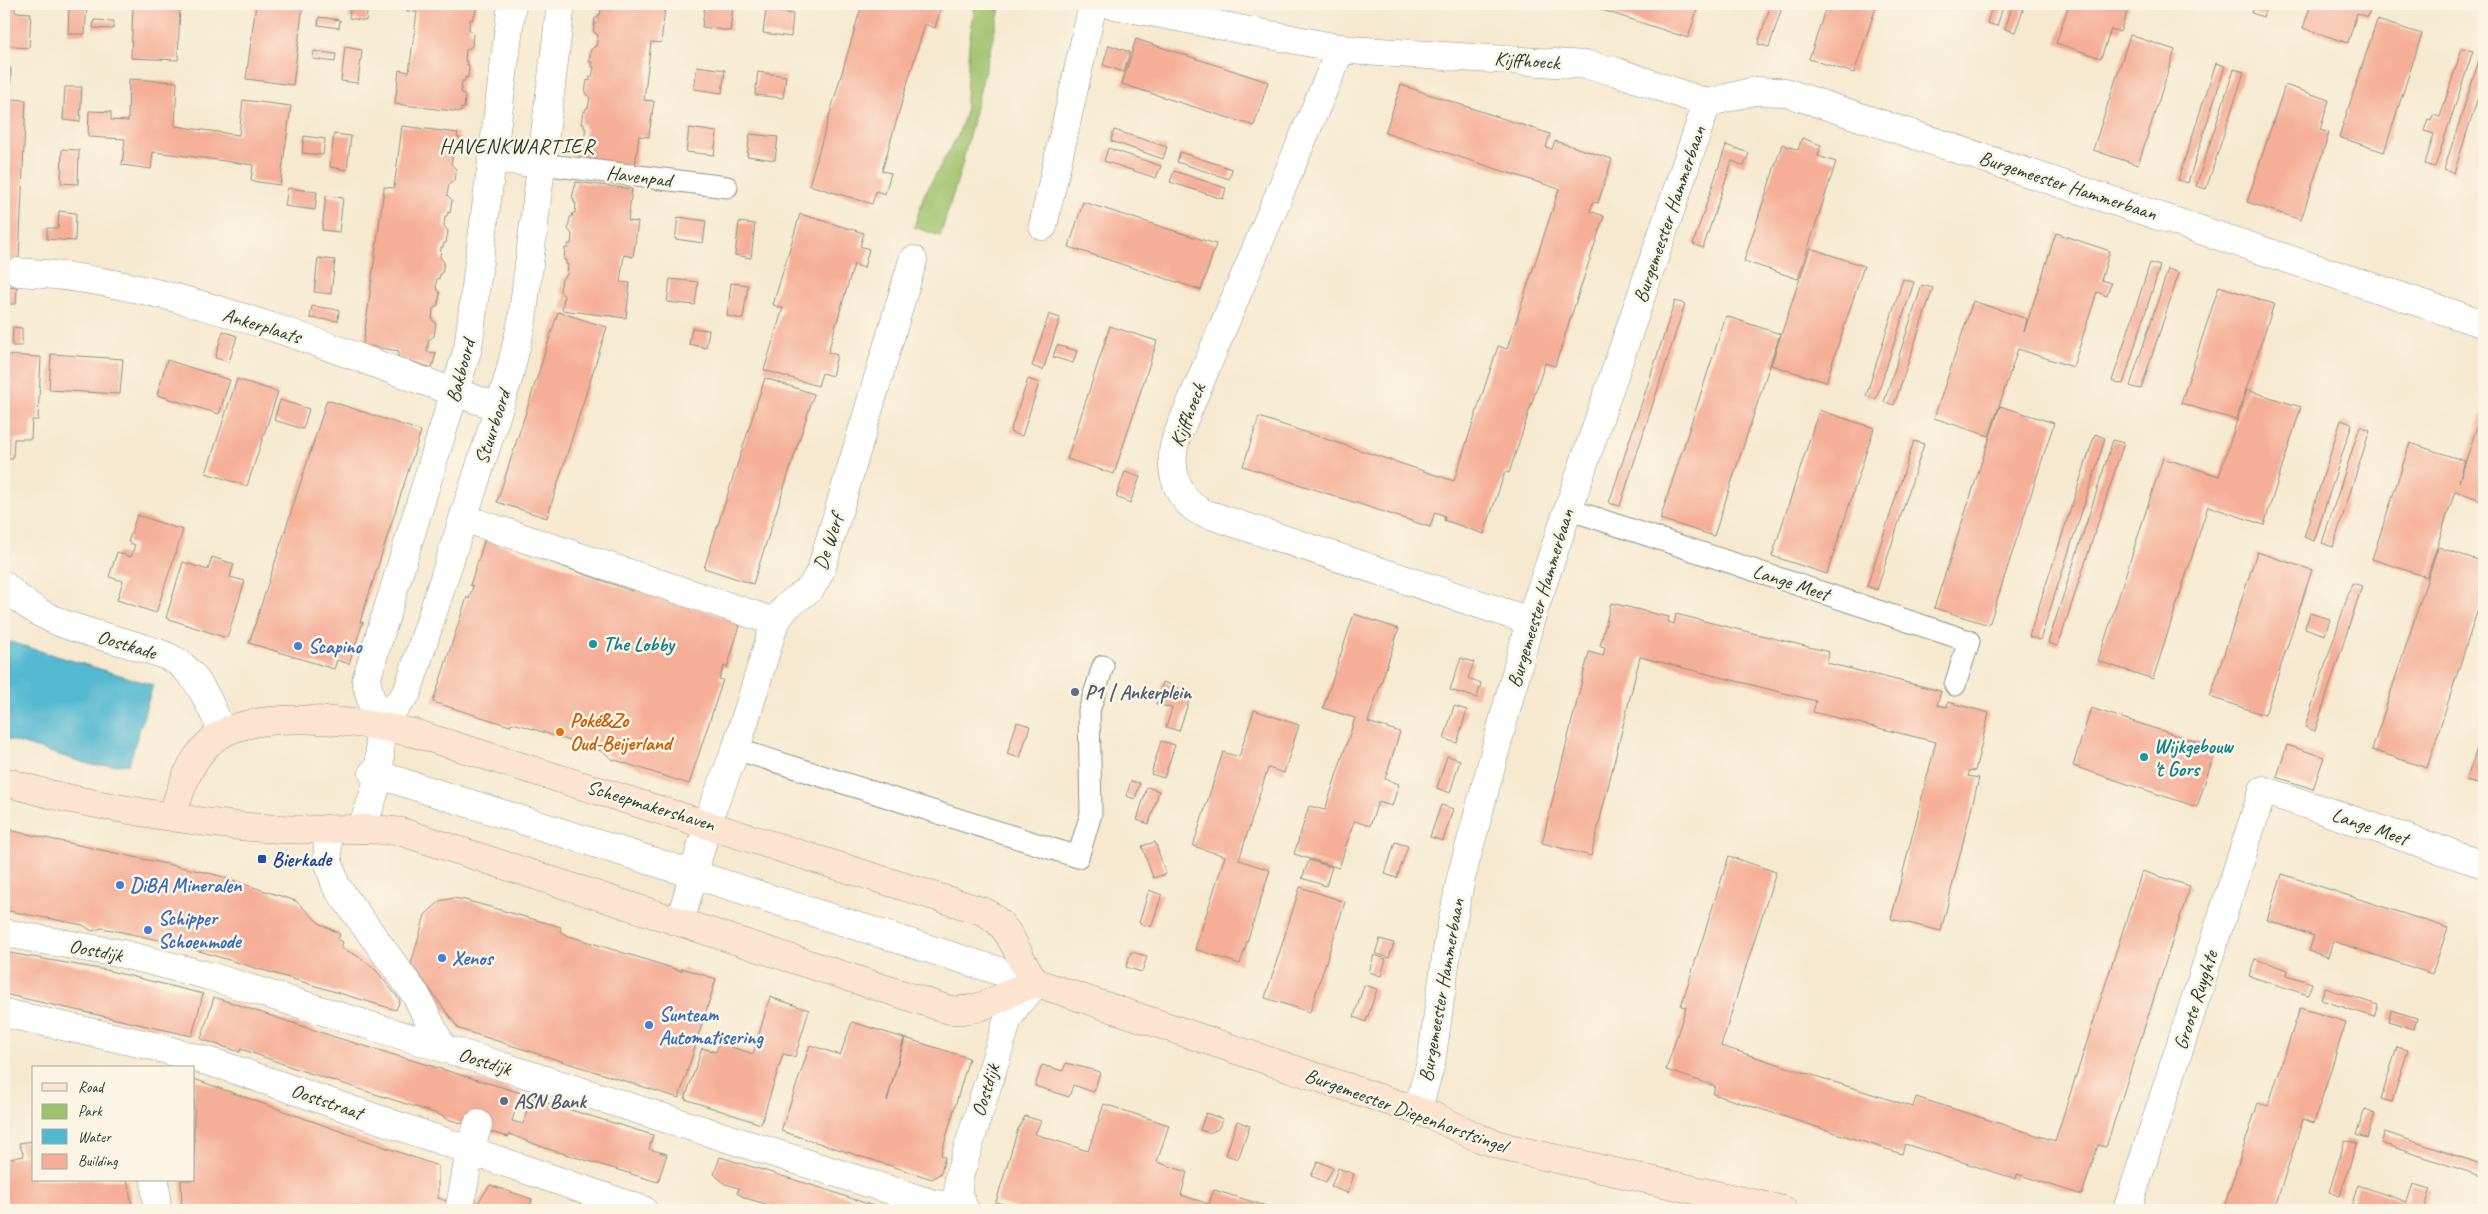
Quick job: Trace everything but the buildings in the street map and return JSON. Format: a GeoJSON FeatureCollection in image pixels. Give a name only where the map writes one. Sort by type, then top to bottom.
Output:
{"type":"FeatureCollection","features":[{"type":"Feature","properties":{"kind":"street","name":"Bakboord"},"geometry":{"type":"LineString","coordinates":[[378,726],[366,680],[455,393],[473,320],[512,4]]}},
{"type":"Feature","properties":{"kind":"street","name":"Stuurboord"},"geometry":{"type":"LineString","coordinates":[[378,726],[407,693],[499,407],[522,321],[561,4]]}},
{"type":"Feature","properties":{"kind":"street"},"geometry":{"type":"LineString","coordinates":[[1042,226],[1092,4]]}},
{"type":"Feature","properties":{"kind":"street","name":"Kijffhoeck"},"geometry":{"type":"LineString","coordinates":[[1110,4],[1341,48],[1587,65],[1617,72],[1707,103]]}},
{"type":"Feature","properties":{"kind":"street","name":"Kijffhoeck"},"geometry":{"type":"LineString","coordinates":[[1341,48],[1177,436],[1172,453],[1175,478],[1184,497],[1201,512],[1530,620]]}},
{"type":"Feature","properties":{"kind":"street","name":"Burgemeester Hammerbaan"},"geometry":{"type":"LineString","coordinates":[[1417,1111],[1431,1063],[1448,944],[1461,878],[1530,620],[1707,103],[1754,91],[1785,92],[2484,324]]}},
{"type":"Feature","properties":{"kind":"street","name":"Havenpad"},"geometry":{"type":"LineString","coordinates":[[492,158],[541,164]]}},
{"type":"Feature","properties":{"kind":"street","name":"De Werf"},"geometry":{"type":"LineString","coordinates":[[680,922],[708,823],[736,749],[775,622],[787,606],[811,588],[821,570],[913,260]]}},
{"type":"Feature","properties":{"kind":"street","name":"Ankerplaats"},"geometry":{"type":"LineString","coordinates":[[18,272],[82,277],[168,296],[309,340],[499,407]]}},
{"type":"Feature","properties":{"kind":"street"},"geometry":{"type":"LineString","coordinates":[[463,518],[775,622]]}},
{"type":"Feature","properties":{"kind":"street","name":"Oostkade"},"geometry":{"type":"LineString","coordinates":[[4,585],[24,605],[47,619],[157,652],[177,662],[187,670],[202,690],[223,733]]}},
{"type":"Feature","properties":{"kind":"street","name":"Scheepmakershaven"},"geometry":{"type":"LineString","coordinates":[[223,733],[238,726],[265,721],[378,726],[434,738],[985,912],[1006,928],[1028,972],[1037,983]]}},
{"type":"Feature","properties":{"kind":"street"},"geometry":{"type":"LineString","coordinates":[[361,828],[373,801],[381,743],[378,726]]}},
{"type":"Feature","properties":{"kind":"street"},"geometry":{"type":"LineString","coordinates":[[172,817],[190,768],[210,742],[223,733]]}},
{"type":"Feature","properties":{"kind":"street"},"geometry":{"type":"LineString","coordinates":[[376,774],[1037,983]]}},
{"type":"Feature","properties":{"kind":"street"},"geometry":{"type":"LineString","coordinates":[[4,781],[61,798],[172,817],[278,829],[361,828],[402,832],[950,1010],[982,1008],[1025,986],[1037,983]]}},
{"type":"Feature","properties":{"kind":"street","name":"Lange Meet"},"geometry":{"type":"LineString","coordinates":[[2263,790],[2478,862]]}},
{"type":"Feature","properties":{"kind":"street","name":"Groote Ruyghte"},"geometry":{"type":"LineString","coordinates":[[2127,1210],[2263,790]]}},
{"type":"Feature","properties":{"kind":"street"},"geometry":{"type":"LineString","coordinates":[[327,829],[328,860],[336,886],[416,995],[442,1047]]}},
{"type":"Feature","properties":{"kind":"street","name":"Oostdijk"},"geometry":{"type":"LineString","coordinates":[[4,933],[123,954],[209,976],[442,1047],[492,1074],[934,1204],[963,1208],[958,1194],[958,1178],[987,1082],[1008,1019],[1017,1004],[1037,983]]}},
{"type":"Feature","properties":{"kind":"street","name":"Burgemeester Diepenhorstsingel"},"geometry":{"type":"LineString","coordinates":[[1037,983],[1417,1111],[1488,1142],[1783,1210]]}},
{"type":"Feature","properties":{"kind":"street","name":"Ooststraat"},"geometry":{"type":"LineString","coordinates":[[4,1013],[143,1056],[232,1069],[643,1210]]}},
{"type":"Feature","properties":{"kind":"street"},"geometry":{"type":"LineString","coordinates":[[460,1206],[470,1151],[478,1124]]}},
{"type":"Feature","properties":{"kind":"street"},"geometry":{"type":"LineString","coordinates":[[154,1182],[157,1210]]}},
{"type":"Feature","properties":{"kind":"lane","name":"Havenpad"},"geometry":{"type":"LineString","coordinates":[[541,164],[726,187]]}},
{"type":"Feature","properties":{"kind":"lane","name":"Lange Meet"},"geometry":{"type":"LineString","coordinates":[[1568,509],[1969,641],[1955,685]]}},
{"type":"Feature","properties":{"kind":"lane"},"geometry":{"type":"LineString","coordinates":[[736,749],[1078,858],[1091,814],[1089,711],[1103,666]]}},
{"type":"Feature","properties":{"kind":"green space"},"geometry":{"type":"Polygon","coordinates":[[[975,4],[1001,4],[961,169],[940,236],[914,227],[924,195],[958,135],[965,115],[969,44],[975,4]]]}},
{"type":"Feature","properties":{"kind":"water"},"geometry":{"type":"Polygon","coordinates":[[[4,640],[153,685],[129,764],[95,766],[4,738],[4,640]]]}},
{"type":"Feature","properties":{"kind":"place","name":"The Lobby"},"geometry":{"type":"Point","coordinates":[593,644]}},
{"type":"Feature","properties":{"kind":"place","name":"Scapino"},"geometry":{"type":"Point","coordinates":[298,646]}},
{"type":"Feature","properties":{"kind":"place","name":"P1 | Ankerplein"},"geometry":{"type":"Point","coordinates":[1075,692]}},
{"type":"Feature","properties":{"kind":"place","name":"Poké&Zo Oud-Beijerland"},"geometry":{"type":"Point","coordinates":[560,732]}},
{"type":"Feature","properties":{"kind":"place","name":"Wijkgebouw 't Gors"},"geometry":{"type":"Point","coordinates":[2144,757]}},
{"type":"Feature","properties":{"kind":"place","name":"Bierkade"},"geometry":{"type":"Point","coordinates":[262,859]}},
{"type":"Feature","properties":{"kind":"place","name":"DiBA Mineralen"},"geometry":{"type":"Point","coordinates":[120,885]}},
{"type":"Feature","properties":{"kind":"place","name":"Schipper Schoenmode"},"geometry":{"type":"Point","coordinates":[148,930]}},
{"type":"Feature","properties":{"kind":"place","name":"Xenos"},"geometry":{"type":"Point","coordinates":[442,958]}},
{"type":"Feature","properties":{"kind":"place","name":"Sunteam Automatisering"},"geometry":{"type":"Point","coordinates":[649,1025]}},
{"type":"Feature","properties":{"kind":"place","name":"ASN Bank"},"geometry":{"type":"Point","coordinates":[504,1101]}},
{"type":"Feature","properties":{"kind":"district","name":"HAVENKWARTIER"},"geometry":{"type":"Point","coordinates":[517,146]}}]}
